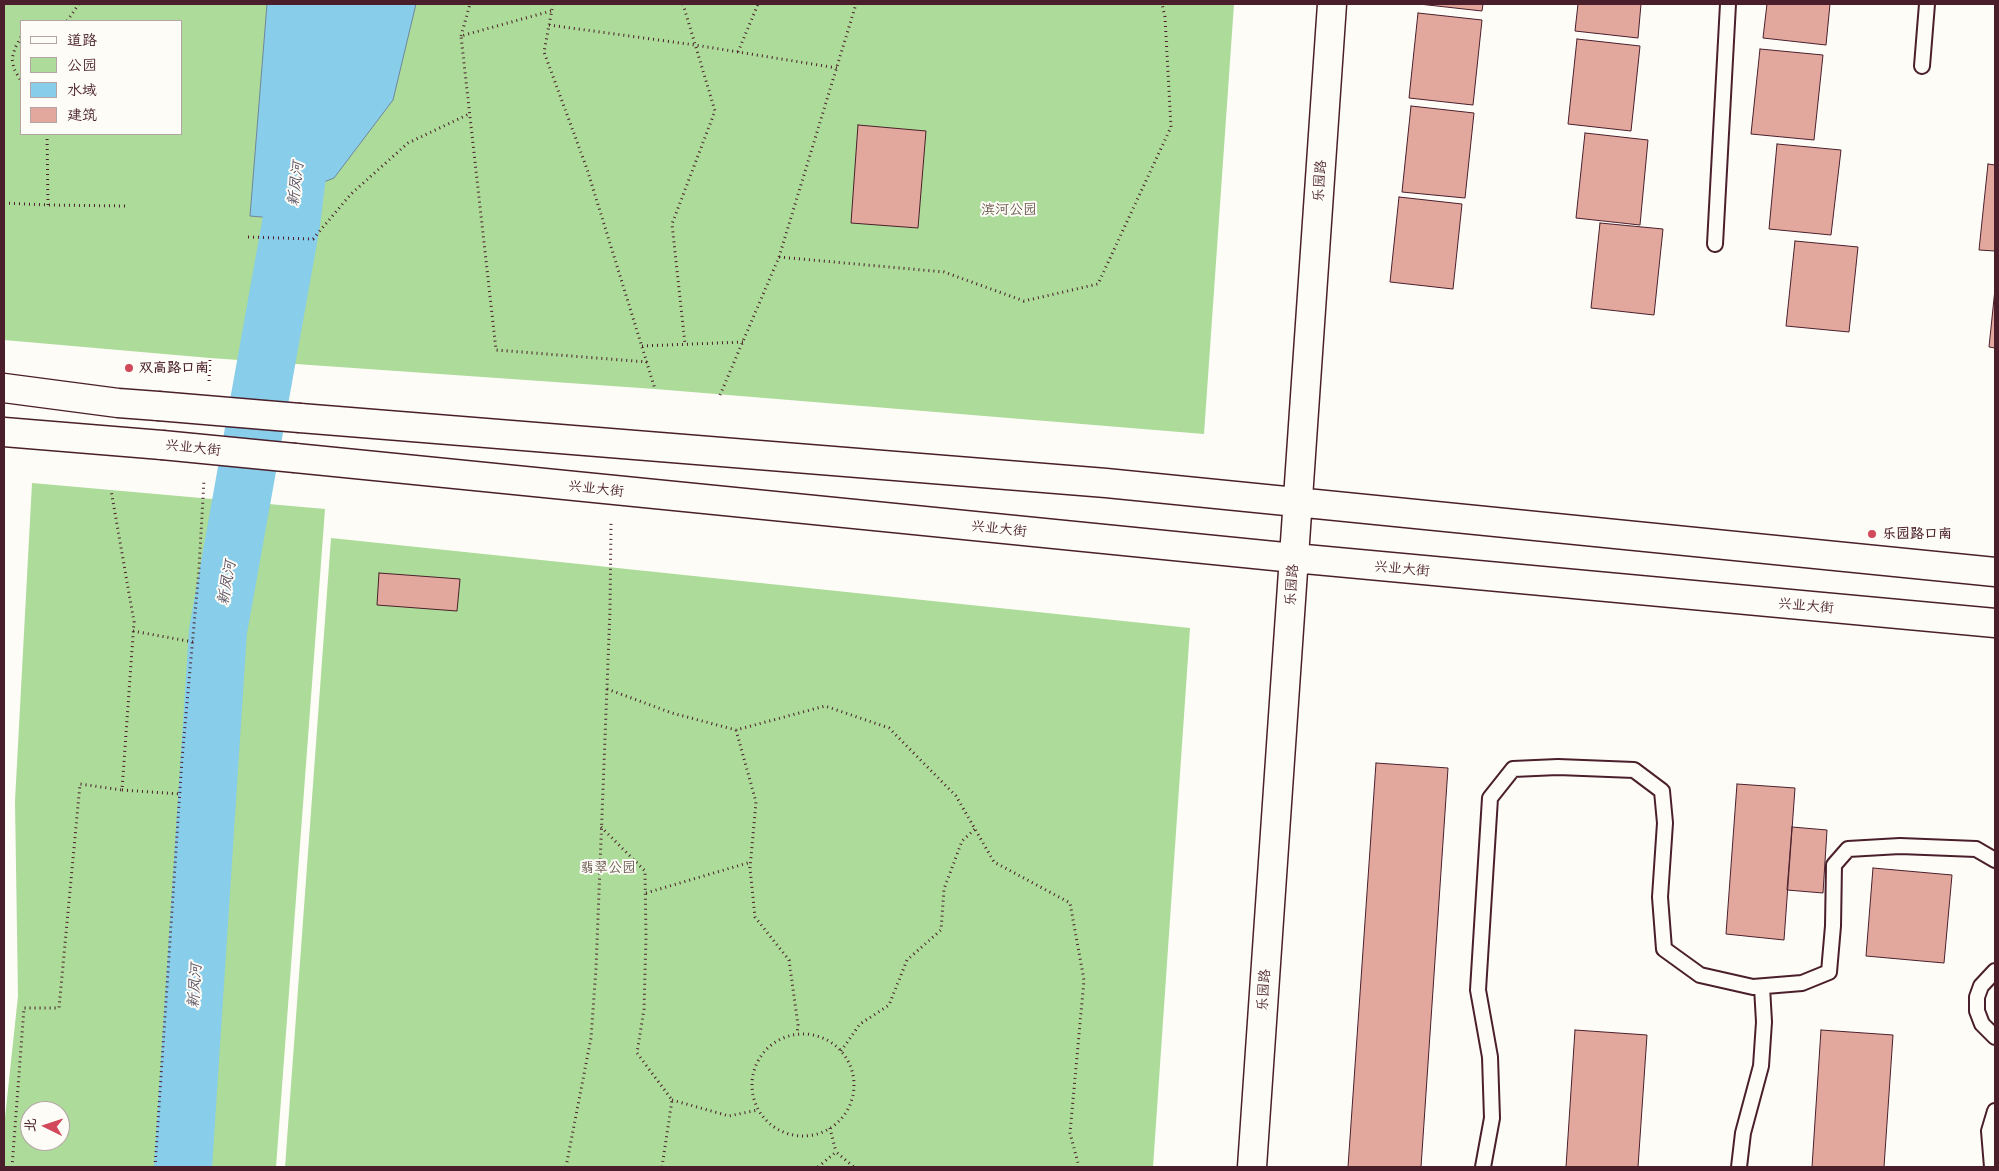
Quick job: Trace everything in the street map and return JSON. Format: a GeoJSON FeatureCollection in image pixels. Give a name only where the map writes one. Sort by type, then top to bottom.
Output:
{"type":"FeatureCollection","features":[{"type":"Feature","properties":{"kind":"main road","name":"乐园路"},"geometry":{"type":"LineString","coordinates":[[1252,1167],[1332,4]]}},
{"type":"Feature","properties":{"kind":"main road"},"geometry":{"type":"LineString","coordinates":[[4,388],[118,403],[1106,483],[1995,572]]}},
{"type":"Feature","properties":{"kind":"main road","name":"兴业大街"},"geometry":{"type":"LineString","coordinates":[[4,432],[162,445],[1294,558],[1995,623]]}},
{"type":"Feature","properties":{"kind":"lane"},"geometry":{"type":"LineString","coordinates":[[1715,244],[1728,4]]}},
{"type":"Feature","properties":{"kind":"lane"},"geometry":{"type":"LineString","coordinates":[[1922,66],[1927,4]]}},
{"type":"Feature","properties":{"kind":"lane"},"geometry":{"type":"LineString","coordinates":[[1484,1167],[1492,1118],[1492,1101],[1490,1057],[1478,990],[1490,798],[1513,769],[1558,767],[1634,770],[1662,791],[1665,823],[1660,897],[1664,949],[1700,975],[1753,987],[1802,983],[1829,972],[1833,926],[1834,866],[1848,849],[1900,846],[1976,849],[1995,860]]}},
{"type":"Feature","properties":{"kind":"lane"},"geometry":{"type":"LineString","coordinates":[[1995,971],[1989,975],[1981,986],[1977,997],[1977,1011],[1982,1024],[1995,1038]]}},
{"type":"Feature","properties":{"kind":"lane"},"geometry":{"type":"LineString","coordinates":[[1739,1167],[1742,1133],[1760,1066],[1764,1022],[1762,987]]}},
{"type":"Feature","properties":{"kind":"lane"},"geometry":{"type":"LineString","coordinates":[[1992,1167],[1989,1132],[1995,1111]]}},
{"type":"Feature","properties":{"kind":"path"},"geometry":{"type":"LineString","coordinates":[[68,20],[79,4]]}},
{"type":"Feature","properties":{"kind":"path"},"geometry":{"type":"LineString","coordinates":[[470,4],[461,36],[496,350],[647,362]]}},
{"type":"Feature","properties":{"kind":"path"},"geometry":{"type":"LineString","coordinates":[[553,4],[544,52],[587,169],[655,389]]}},
{"type":"Feature","properties":{"kind":"path"},"geometry":{"type":"LineString","coordinates":[[683,4],[715,111],[672,224],[685,344]]}},
{"type":"Feature","properties":{"kind":"path"},"geometry":{"type":"LineString","coordinates":[[738,52],[758,4]]}},
{"type":"Feature","properties":{"kind":"path"},"geometry":{"type":"LineString","coordinates":[[720,394],[779,257],[856,4]]}},
{"type":"Feature","properties":{"kind":"path"},"geometry":{"type":"LineString","coordinates":[[779,257],[944,272],[1024,301],[1098,284],[1171,127],[1165,17],[1162,4]]}},
{"type":"Feature","properties":{"kind":"path"},"geometry":{"type":"LineString","coordinates":[[461,36],[551,11]]}},
{"type":"Feature","properties":{"kind":"path"},"geometry":{"type":"LineString","coordinates":[[549,25],[695,45],[837,68]]}},
{"type":"Feature","properties":{"kind":"path"},"geometry":{"type":"LineString","coordinates":[[20,39],[12,59],[14,69],[20,79]]}},
{"type":"Feature","properties":{"kind":"path"},"geometry":{"type":"LineString","coordinates":[[248,237],[313,239],[351,194],[408,143],[469,114]]}},
{"type":"Feature","properties":{"kind":"path"},"geometry":{"type":"LineString","coordinates":[[47,135],[48,206]]}},
{"type":"Feature","properties":{"kind":"path"},"geometry":{"type":"LineString","coordinates":[[4,203],[48,206],[127,206]]}},
{"type":"Feature","properties":{"kind":"path"},"geometry":{"type":"LineString","coordinates":[[642,346],[743,342]]}},
{"type":"Feature","properties":{"kind":"path"},"geometry":{"type":"LineString","coordinates":[[209,387],[210,358]]}},
{"type":"Feature","properties":{"kind":"path"},"geometry":{"type":"LineString","coordinates":[[155,1167],[180,794],[199,569],[204,473]]}},
{"type":"Feature","properties":{"kind":"path"},"geometry":{"type":"LineString","coordinates":[[111,490],[134,622],[122,790]]}},
{"type":"Feature","properties":{"kind":"path"},"geometry":{"type":"LineString","coordinates":[[566,1167],[591,1038],[596,969],[610,610],[611,490]]}},
{"type":"Feature","properties":{"kind":"path"},"geometry":{"type":"LineString","coordinates":[[134,631],[193,642]]}},
{"type":"Feature","properties":{"kind":"path"},"geometry":{"type":"LineString","coordinates":[[607,689],[672,713],[736,730],[825,706],[889,728],[956,796],[994,862],[1070,903],[1084,980],[1070,1133],[1079,1167]]}},
{"type":"Feature","properties":{"kind":"path"},"geometry":{"type":"LineString","coordinates":[[736,730],[756,802],[751,862],[756,917],[789,960],[798,1025],[796,1034]]}},
{"type":"Feature","properties":{"kind":"path"},"geometry":{"type":"LineString","coordinates":[[12,1167],[24,1008],[59,1008],[80,784],[122,790],[180,794]]}},
{"type":"Feature","properties":{"kind":"path"},"geometry":{"type":"LineString","coordinates":[[601,826],[645,871],[644,1009],[637,1053],[672,1100],[729,1116],[758,1110]]}},
{"type":"Feature","properties":{"kind":"path"},"geometry":{"type":"LineString","coordinates":[[841,1051],[860,1024],[889,1005],[907,960],[941,930],[944,889],[962,841],[975,828]]}},
{"type":"Feature","properties":{"kind":"path"},"geometry":{"type":"LineString","coordinates":[[646,893],[751,862]]}},
{"type":"Feature","properties":{"kind":"path"},"geometry":{"type":"LineString","coordinates":[[796,1034],[821,1037],[832,1042],[841,1051],[852,1070],[853,1093],[845,1115],[830,1128],[817,1135],[794,1136],[773,1126],[758,1110],[752,1086],[757,1062],[774,1043],[785,1036],[796,1034]]}},
{"type":"Feature","properties":{"kind":"path"},"geometry":{"type":"LineString","coordinates":[[662,1167],[672,1100]]}},
{"type":"Feature","properties":{"kind":"path"},"geometry":{"type":"LineString","coordinates":[[830,1128],[836,1152],[854,1167]]}},
{"type":"Feature","properties":{"kind":"path"},"geometry":{"type":"LineString","coordinates":[[818,1167],[836,1152]]}},
{"type":"Feature","properties":{"kind":"green space","name":"滨河公园"},"geometry":{"type":"Polygon","coordinates":[[[4,4],[1234,4],[1204,434],[655,389],[210,358],[4,340],[4,4]]]}},
{"type":"Feature","properties":{"kind":"green space"},"geometry":{"type":"Polygon","coordinates":[[[32,483],[325,509],[276,1167],[4,1167],[4,1127],[18,996],[15,801],[32,483]]]}},
{"type":"Feature","properties":{"kind":"green space","name":"翡翠公园"},"geometry":{"type":"Polygon","coordinates":[[[331,538],[1190,628],[1153,1167],[285,1167],[331,538]]]}},
{"type":"Feature","properties":{"kind":"water"},"geometry":{"type":"Polygon","coordinates":[[[267,4],[416,4],[393,100],[334,178],[301,191],[297,220],[250,216],[267,4]]]}},
{"type":"Feature","properties":{"kind":"building"},"geometry":{"type":"Polygon","coordinates":[[[1419,4],[1483,4],[1482,11],[1419,4]]]}},
{"type":"Feature","properties":{"kind":"building"},"geometry":{"type":"Polygon","coordinates":[[[1578,4],[1641,4],[1638,38],[1575,31],[1578,4]]]}},
{"type":"Feature","properties":{"kind":"building"},"geometry":{"type":"Polygon","coordinates":[[[1767,4],[1830,4],[1826,45],[1763,38],[1767,4]]]}},
{"type":"Feature","properties":{"kind":"building"},"geometry":{"type":"Polygon","coordinates":[[[1418,13],[1482,20],[1473,105],[1409,98],[1418,13]]]}},
{"type":"Feature","properties":{"kind":"building"},"geometry":{"type":"Polygon","coordinates":[[[1577,39],[1640,46],[1631,131],[1568,124],[1577,39]]]}},
{"type":"Feature","properties":{"kind":"building"},"geometry":{"type":"Polygon","coordinates":[[[1760,49],[1823,55],[1814,140],[1751,134],[1760,49]]]}},
{"type":"Feature","properties":{"kind":"building"},"geometry":{"type":"Polygon","coordinates":[[[1411,106],[1474,113],[1465,198],[1402,192],[1411,106]]]}},
{"type":"Feature","properties":{"kind":"building"},"geometry":{"type":"Polygon","coordinates":[[[858,125],[926,131],[918,228],[851,223],[858,125]]]}},
{"type":"Feature","properties":{"kind":"building"},"geometry":{"type":"Polygon","coordinates":[[[1585,133],[1648,140],[1640,225],[1576,218],[1585,133]]]}},
{"type":"Feature","properties":{"kind":"building"},"geometry":{"type":"Polygon","coordinates":[[[1777,144],[1841,150],[1831,235],[1769,229],[1777,144]]]}},
{"type":"Feature","properties":{"kind":"building"},"geometry":{"type":"Polygon","coordinates":[[[1988,164],[1995,165],[1995,251],[1979,250],[1988,164]]]}},
{"type":"Feature","properties":{"kind":"building"},"geometry":{"type":"Polygon","coordinates":[[[1399,197],[1462,204],[1453,289],[1390,282],[1399,197]]]}},
{"type":"Feature","properties":{"kind":"building"},"geometry":{"type":"Polygon","coordinates":[[[1600,223],[1663,229],[1654,315],[1591,308],[1600,223]]]}},
{"type":"Feature","properties":{"kind":"building"},"geometry":{"type":"Polygon","coordinates":[[[1795,241],[1858,247],[1849,332],[1786,326],[1795,241]]]}},
{"type":"Feature","properties":{"kind":"building"},"geometry":{"type":"Polygon","coordinates":[[[1995,289],[1995,348],[1989,347],[1995,289]]]}},
{"type":"Feature","properties":{"kind":"building"},"geometry":{"type":"Polygon","coordinates":[[[379,573],[460,579],[457,611],[377,605],[379,573]]]}},
{"type":"Feature","properties":{"kind":"building"},"geometry":{"type":"Polygon","coordinates":[[[1376,763],[1448,768],[1421,1167],[1348,1167],[1376,763]]]}},
{"type":"Feature","properties":{"kind":"building"},"geometry":{"type":"Polygon","coordinates":[[[1737,784],[1795,788],[1784,940],[1726,934],[1737,784]]]}},
{"type":"Feature","properties":{"kind":"building"},"geometry":{"type":"Polygon","coordinates":[[[1792,827],[1827,830],[1823,893],[1787,890],[1792,827]]]}},
{"type":"Feature","properties":{"kind":"building"},"geometry":{"type":"Polygon","coordinates":[[[1873,868],[1952,875],[1944,963],[1866,956],[1873,868]]]}},
{"type":"Feature","properties":{"kind":"building"},"geometry":{"type":"Polygon","coordinates":[[[1575,1030],[1647,1035],[1638,1167],[1566,1167],[1575,1030]]]}},
{"type":"Feature","properties":{"kind":"building"},"geometry":{"type":"Polygon","coordinates":[[[1821,1030],[1893,1035],[1884,1167],[1812,1167],[1821,1030]]]}},
{"type":"Feature","properties":{"kind":"waterway","name":"新凤河"},"geometry":{"type":"LineString","coordinates":[[183,1167],[218,631],[291,224],[318,4]]}},
{"type":"Feature","properties":{"kind":"place","name":"双高路口南"},"geometry":{"type":"Point","coordinates":[129,368]}},
{"type":"Feature","properties":{"kind":"place","name":"乐园路口南"},"geometry":{"type":"Point","coordinates":[1872,534]}}]}
